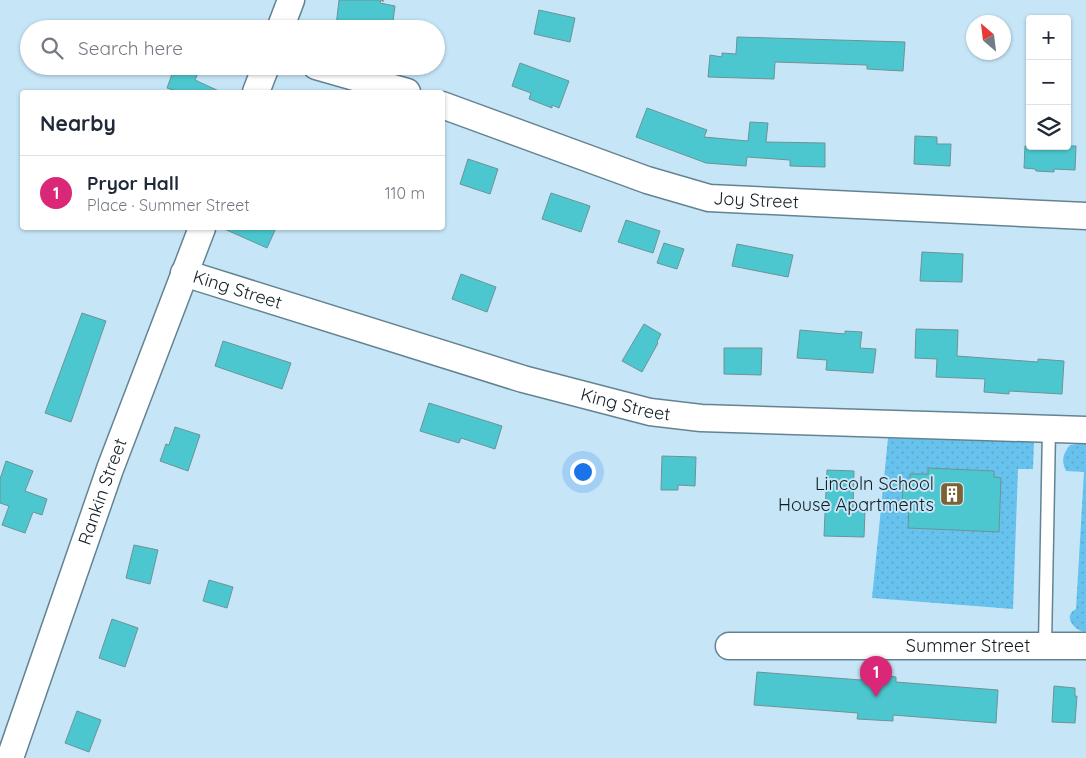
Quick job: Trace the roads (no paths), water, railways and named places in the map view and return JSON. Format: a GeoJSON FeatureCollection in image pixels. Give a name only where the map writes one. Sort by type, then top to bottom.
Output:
{"type":"FeatureCollection","features":[{"type":"Feature","properties":{"kind":"street"},"geometry":{"type":"LineString","coordinates":[[283,20],[291,0]]}},
{"type":"Feature","properties":{"kind":"street"},"geometry":{"type":"LineString","coordinates":[[257,90],[263,75]]}},
{"type":"Feature","properties":{"kind":"street"},"geometry":{"type":"LineString","coordinates":[[348,75],[400,90]]}},
{"type":"Feature","properties":{"kind":"street","name":"Joy Street"},"geometry":{"type":"LineString","coordinates":[[445,105],[647,180],[709,198],[1086,216]]}},
{"type":"Feature","properties":{"kind":"street","name":"Rankin Street"},"geometry":{"type":"LineString","coordinates":[[10,758],[110,469],[201,230]]}},
{"type":"Feature","properties":{"kind":"street","name":"King Street"},"geometry":{"type":"LineString","coordinates":[[184,273],[523,379],[650,412],[701,418],[1086,430]]}},
{"type":"Feature","properties":{"kind":"street","name":"Summer Street"},"geometry":{"type":"LineString","coordinates":[[729,646],[1086,646]]}},
{"type":"Feature","properties":{"kind":"lane"},"geometry":{"type":"LineString","coordinates":[[1045,646],[1049,428]]}},
{"type":"Feature","properties":{"kind":"place","name":"Lincoln School House Apartments"},"geometry":{"type":"Point","coordinates":[952,494]}},
{"type":"Feature","properties":{"kind":"place","name":"Pryor Hall"},"geometry":{"type":"Point","coordinates":[876,697]}}]}
